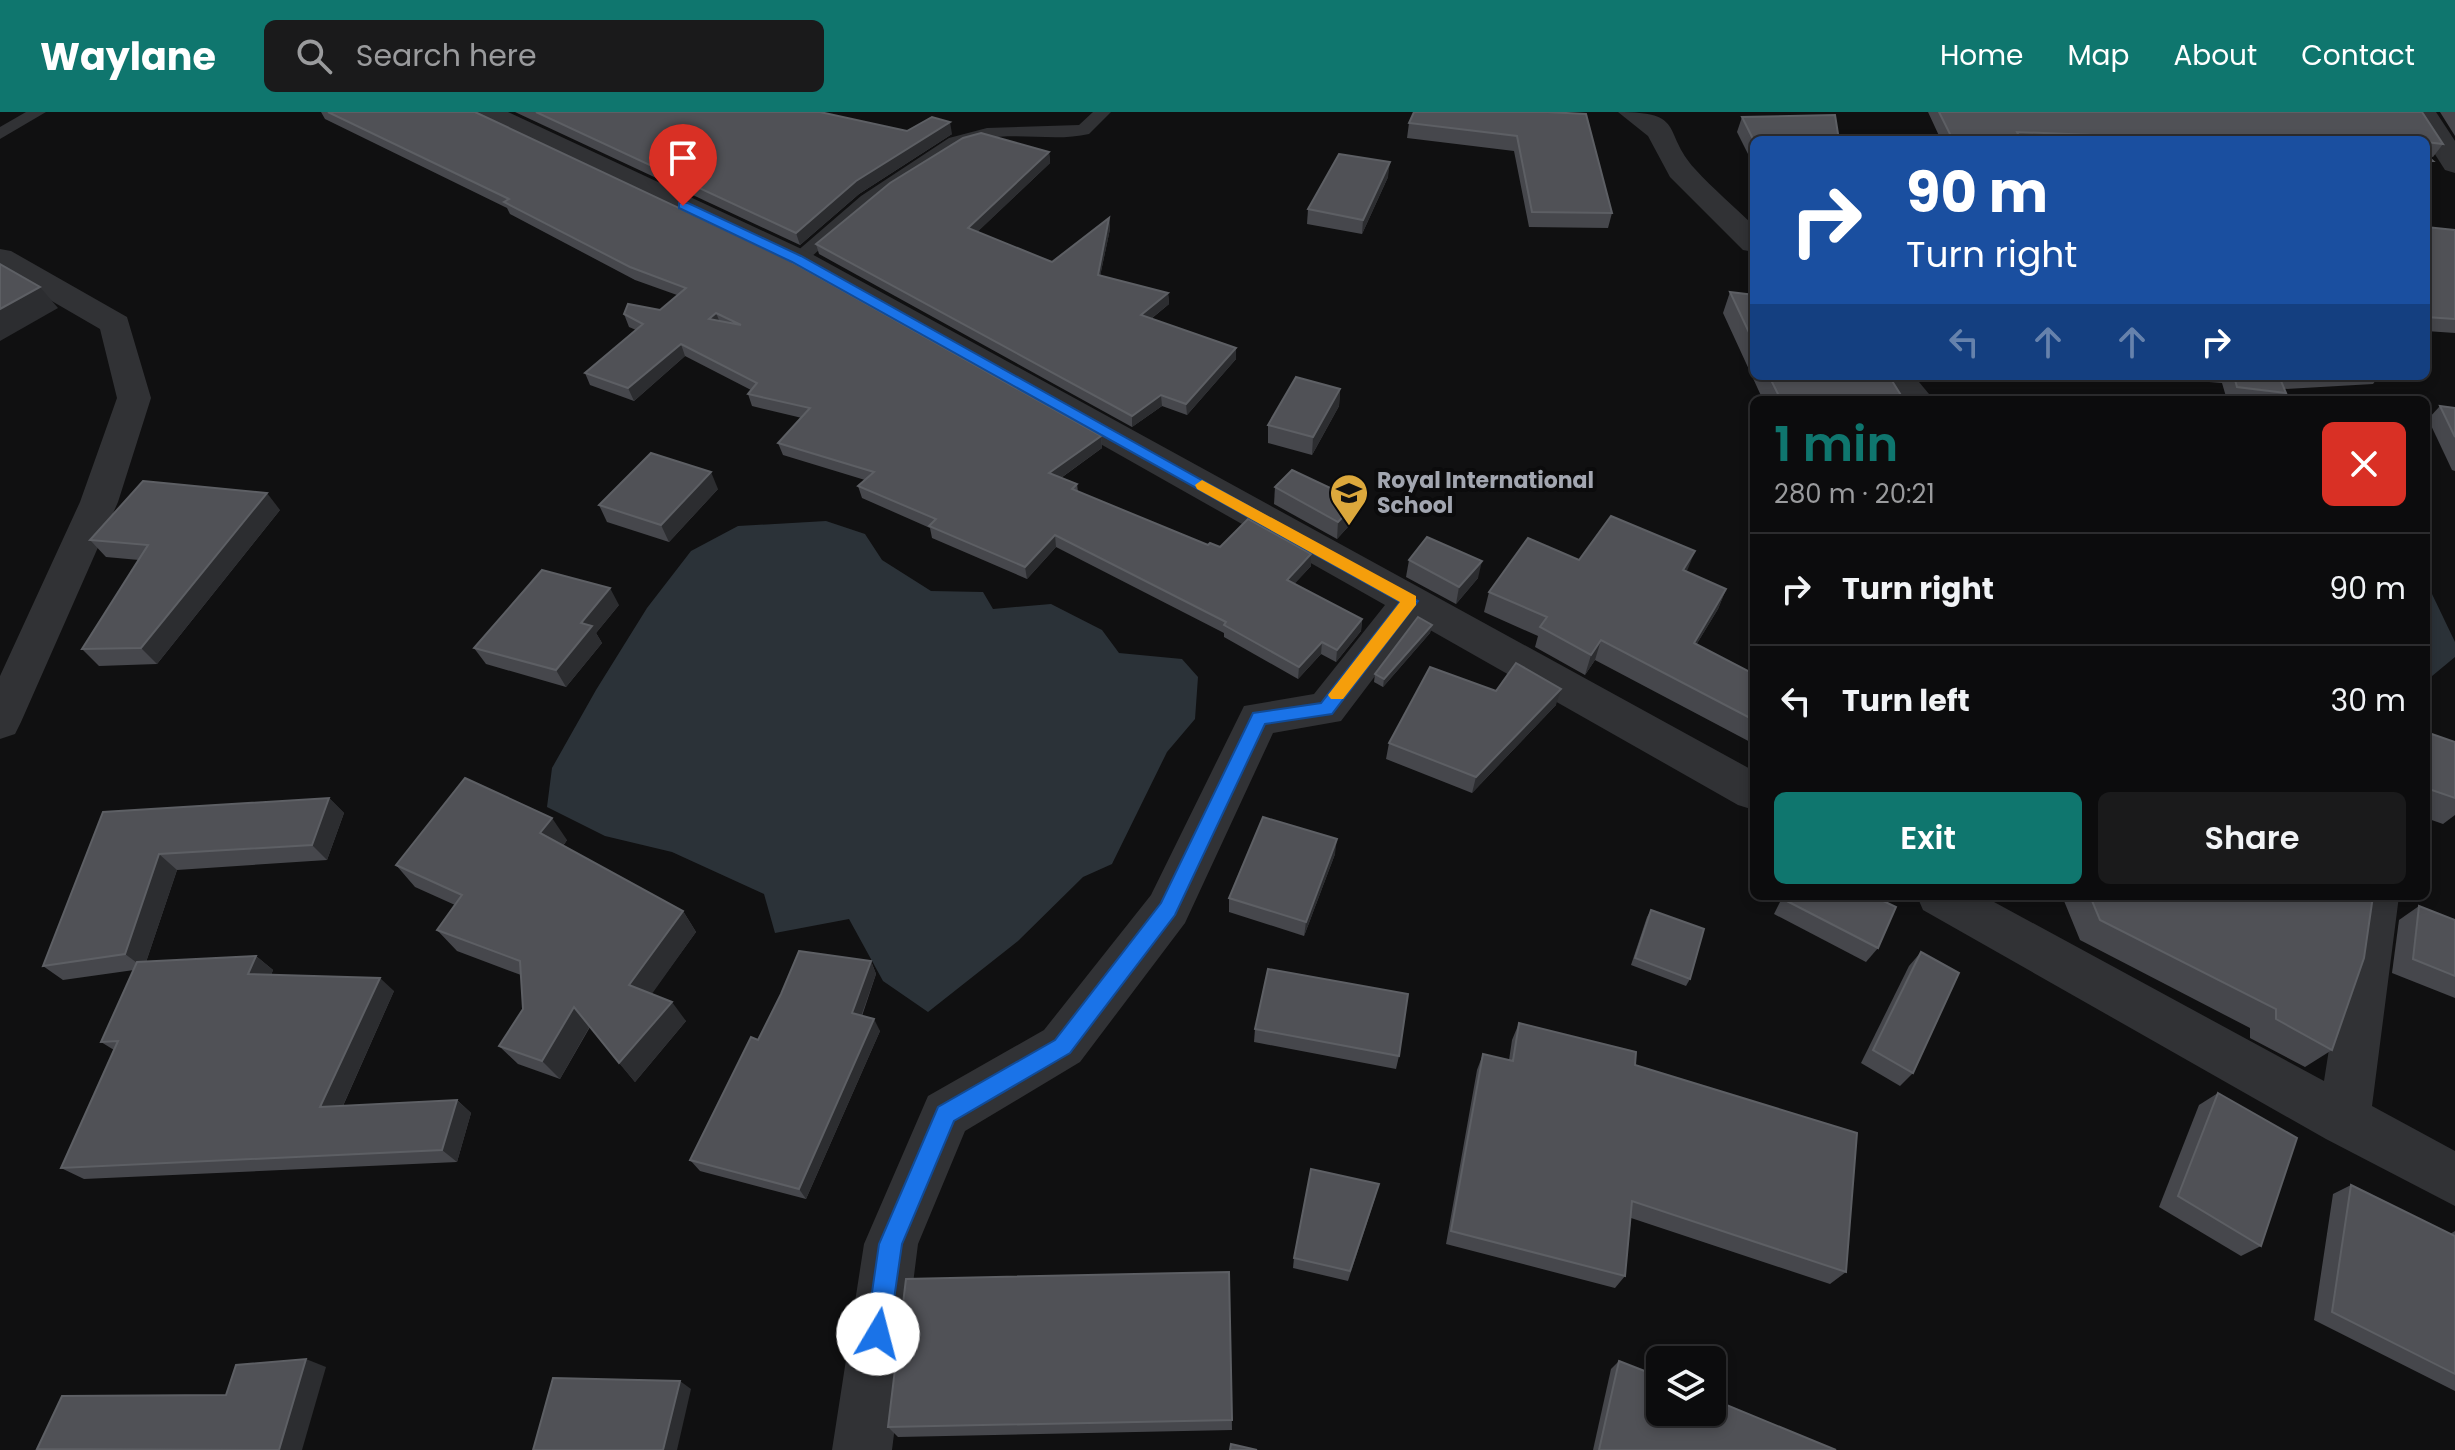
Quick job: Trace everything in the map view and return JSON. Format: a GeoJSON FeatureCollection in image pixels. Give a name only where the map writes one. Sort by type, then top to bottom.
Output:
{"type":"FeatureCollection","features":[{"type":"Feature","properties":{"kind":"street"},"geometry":{"type":"LineString","coordinates":[[485,112],[797,259],[1750,790]]}},
{"type":"Feature","properties":{"kind":"street"},"geometry":{"type":"LineString","coordinates":[[1632,112],[1660,131],[1680,171],[1750,239]]}},
{"type":"Feature","properties":{"kind":"street"},"geometry":{"type":"LineString","coordinates":[[2422,112],[2455,164]]}},
{"type":"Feature","properties":{"kind":"street"},"geometry":{"type":"LineString","coordinates":[[0,258],[115,324],[134,398],[99,502],[0,722]]}},
{"type":"Feature","properties":{"kind":"street"},"geometry":{"type":"LineString","coordinates":[[1898,380],[1913,396]]}},
{"type":"Feature","properties":{"kind":"street"},"geometry":{"type":"LineString","coordinates":[[862,1450],[891,1244],[946,1114],[1062,1046],[1168,909],[1259,718],[1326,709],[1410,601]]}},
{"type":"Feature","properties":{"kind":"street"},"geometry":{"type":"LineString","coordinates":[[1947,900],[2455,1180]]}},
{"type":"Feature","properties":{"kind":"street"},"geometry":{"type":"LineString","coordinates":[[2344,1121],[2375,900]]}},
{"type":"Feature","properties":{"kind":"lane"},"geometry":{"type":"LineString","coordinates":[[0,134],[38,112]]}},
{"type":"Feature","properties":{"kind":"lane"},"geometry":{"type":"LineString","coordinates":[[797,259],[867,200],[955,142],[987,133],[1083,130],[1103,112]]}},
{"type":"Feature","properties":{"kind":"shaded area"},"geometry":{"type":"Polygon","coordinates":[[[826,521],[865,534],[882,560],[931,591],[983,592],[993,609],[1051,604],[1102,630],[1119,653],[1182,659],[1198,677],[1195,719],[1167,752],[1112,864],[1083,877],[1018,941],[928,1012],[883,981],[849,919],[775,933],[764,894],[672,852],[605,836],[547,807],[552,768],[647,608],[691,551],[738,526],[826,521]]]}},
{"type":"Feature","properties":{"kind":"shaded area"},"geometry":{"type":"Polygon","coordinates":[[[2430,584],[2455,642],[2455,657],[2430,678],[2430,584]]]}},
{"type":"Feature","properties":{"kind":"building"},"geometry":{"type":"Polygon","coordinates":[[[328,112],[475,112],[781,256],[1101,436],[1049,473],[1077,484],[1072,489],[1208,545],[1220,547],[1248,519],[1311,554],[1287,580],[1362,619],[1337,650],[1322,642],[1299,667],[1224,625],[1226,622],[1055,535],[1025,567],[929,526],[936,519],[858,486],[874,472],[778,443],[810,408],[748,394],[757,383],[681,344],[628,388],[585,373],[643,324],[624,314],[628,304],[660,310],[686,288],[630,267],[504,202],[509,199],[328,112]],[[716,313],[709,319],[741,325],[716,313]]]}},
{"type":"Feature","properties":{"kind":"building"},"geometry":{"type":"Polygon","coordinates":[[[536,112],[820,112],[907,131],[932,117],[950,122],[856,181],[796,233],[536,112]]]}},
{"type":"Feature","properties":{"kind":"building"},"geometry":{"type":"Polygon","coordinates":[[[1414,112],[1586,114],[1612,213],[1532,212],[1517,136],[1409,123],[1414,112]]]}},
{"type":"Feature","properties":{"kind":"building"},"geometry":{"type":"Polygon","coordinates":[[[1939,112],[2422,112],[2443,144],[2430,142],[2430,136],[2117,136],[2017,132],[2019,136],[1951,136],[1939,112]]]}},
{"type":"Feature","properties":{"kind":"building"},"geometry":{"type":"Polygon","coordinates":[[[1835,115],[1838,136],[1752,136],[1742,117],[1835,115]]]}},
{"type":"Feature","properties":{"kind":"building"},"geometry":{"type":"Polygon","coordinates":[[[981,133],[1049,152],[968,228],[1052,262],[1109,218],[1098,275],[1168,293],[1141,315],[1236,348],[1186,404],[1161,395],[1132,416],[816,244],[890,183],[963,138],[981,133]]]}},
{"type":"Feature","properties":{"kind":"building"},"geometry":{"type":"Polygon","coordinates":[[[1339,154],[1390,162],[1363,220],[1308,209],[1339,154]]]}},
{"type":"Feature","properties":{"kind":"building"},"geometry":{"type":"Polygon","coordinates":[[[2430,227],[2455,230],[2455,319],[2430,317],[2430,227]]]}},
{"type":"Feature","properties":{"kind":"building"},"geometry":{"type":"Polygon","coordinates":[[[0,264],[40,287],[0,309],[0,264]]]}},
{"type":"Feature","properties":{"kind":"building"},"geometry":{"type":"Polygon","coordinates":[[[1730,292],[1750,294],[1750,334],[1730,292]]]}},
{"type":"Feature","properties":{"kind":"building"},"geometry":{"type":"Polygon","coordinates":[[[1296,377],[1340,389],[1313,437],[1268,425],[1296,377]]]}},
{"type":"Feature","properties":{"kind":"building"},"geometry":{"type":"Polygon","coordinates":[[[1771,380],[1892,380],[1902,396],[1779,396],[1771,380]]]}},
{"type":"Feature","properties":{"kind":"building"},"geometry":{"type":"Polygon","coordinates":[[[2235,380],[2281,380],[2286,393],[2237,387],[2235,380]]]}},
{"type":"Feature","properties":{"kind":"building"},"geometry":{"type":"Polygon","coordinates":[[[2440,406],[2455,408],[2455,437],[2440,406]]]}},
{"type":"Feature","properties":{"kind":"building"},"geometry":{"type":"Polygon","coordinates":[[[651,453],[711,472],[661,525],[599,505],[651,453]]]}},
{"type":"Feature","properties":{"kind":"building"},"geometry":{"type":"Polygon","coordinates":[[[1292,470],[1358,501],[1338,522],[1275,487],[1292,470]]]}},
{"type":"Feature","properties":{"kind":"building"},"geometry":{"type":"Polygon","coordinates":[[[143,481],[267,493],[141,648],[82,649],[148,545],[90,540],[143,481]]]}},
{"type":"Feature","properties":{"kind":"building"},"geometry":{"type":"Polygon","coordinates":[[[1611,516],[1695,551],[1683,570],[1726,589],[1694,643],[1750,672],[1750,718],[1601,640],[1591,655],[1540,627],[1547,617],[1489,592],[1528,538],[1579,560],[1611,516]]]}},
{"type":"Feature","properties":{"kind":"building"},"geometry":{"type":"Polygon","coordinates":[[[1427,537],[1482,561],[1459,587],[1409,560],[1427,537]]]}},
{"type":"Feature","properties":{"kind":"building"},"geometry":{"type":"Polygon","coordinates":[[[542,570],[610,588],[581,623],[592,626],[556,670],[474,648],[542,570]]]}},
{"type":"Feature","properties":{"kind":"building"},"geometry":{"type":"Polygon","coordinates":[[[1418,617],[1432,625],[1384,679],[1375,674],[1418,617]]]}},
{"type":"Feature","properties":{"kind":"building"},"geometry":{"type":"Polygon","coordinates":[[[1516,663],[1561,689],[1476,777],[1389,743],[1430,667],[1496,691],[1516,663]]]}},
{"type":"Feature","properties":{"kind":"building"},"geometry":{"type":"Polygon","coordinates":[[[2430,733],[2455,742],[2455,798],[2430,789],[2430,733]]]}},
{"type":"Feature","properties":{"kind":"building"},"geometry":{"type":"Polygon","coordinates":[[[465,778],[552,818],[540,833],[683,911],[629,985],[672,1002],[619,1063],[574,1007],[542,1061],[499,1046],[523,1009],[520,961],[437,930],[462,895],[396,865],[465,778]]]}},
{"type":"Feature","properties":{"kind":"building"},"geometry":{"type":"Polygon","coordinates":[[[329,798],[312,845],[159,854],[125,954],[43,966],[103,812],[329,798]]]}},
{"type":"Feature","properties":{"kind":"building"},"geometry":{"type":"Polygon","coordinates":[[[1263,817],[1337,839],[1306,922],[1229,898],[1263,817]]]}},
{"type":"Feature","properties":{"kind":"building"},"geometry":{"type":"Polygon","coordinates":[[[1785,900],[1881,900],[1896,907],[1878,948],[1785,900]]]}},
{"type":"Feature","properties":{"kind":"building"},"geometry":{"type":"Polygon","coordinates":[[[2092,900],[2372,900],[2364,958],[2332,1050],[2276,1019],[2276,1009],[2100,920],[2092,900]]]}},
{"type":"Feature","properties":{"kind":"building"},"geometry":{"type":"Polygon","coordinates":[[[2419,906],[2455,920],[2455,976],[2413,959],[2419,906]]]}},
{"type":"Feature","properties":{"kind":"building"},"geometry":{"type":"Polygon","coordinates":[[[1651,910],[1704,929],[1690,979],[1635,958],[1651,910]]]}},
{"type":"Feature","properties":{"kind":"building"},"geometry":{"type":"Polygon","coordinates":[[[799,951],[871,961],[852,1013],[874,1019],[799,1189],[690,1160],[751,1037],[758,1040],[799,951]]]}},
{"type":"Feature","properties":{"kind":"building"},"geometry":{"type":"Polygon","coordinates":[[[1921,952],[1959,973],[1913,1073],[1873,1050],[1921,952]]]}},
{"type":"Feature","properties":{"kind":"building"},"geometry":{"type":"Polygon","coordinates":[[[256,956],[248,974],[380,978],[320,1107],[457,1100],[442,1150],[61,1168],[118,1041],[101,1042],[137,962],[256,956]]]}},
{"type":"Feature","properties":{"kind":"building"},"geometry":{"type":"Polygon","coordinates":[[[1268,969],[1408,994],[1399,1056],[1255,1029],[1268,969]]]}},
{"type":"Feature","properties":{"kind":"building"},"geometry":{"type":"Polygon","coordinates":[[[1519,1023],[1636,1052],[1635,1065],[1857,1133],[1846,1272],[1632,1201],[1625,1276],[1451,1231],[1483,1054],[1513,1061],[1519,1023]]]}},
{"type":"Feature","properties":{"kind":"building"},"geometry":{"type":"Polygon","coordinates":[[[2218,1093],[2297,1138],[2261,1246],[2178,1196],[2218,1093]]]}},
{"type":"Feature","properties":{"kind":"building"},"geometry":{"type":"Polygon","coordinates":[[[1311,1169],[1379,1184],[1350,1271],[1294,1258],[1311,1169]]]}},
{"type":"Feature","properties":{"kind":"building"},"geometry":{"type":"Polygon","coordinates":[[[2351,1185],[2455,1236],[2455,1374],[2332,1312],[2351,1185]]]}},
{"type":"Feature","properties":{"kind":"building"},"geometry":{"type":"Polygon","coordinates":[[[1229,1272],[1232,1420],[888,1427],[906,1279],[1229,1272]]]}},
{"type":"Feature","properties":{"kind":"building"},"geometry":{"type":"Polygon","coordinates":[[[306,1359],[279,1450],[37,1449],[62,1396],[226,1395],[236,1365],[306,1359]]]}},
{"type":"Feature","properties":{"kind":"building"},"geometry":{"type":"Polygon","coordinates":[[[1619,1361],[1646,1372],[1646,1426],[1726,1426],[1726,1405],[1836,1450],[1599,1450],[1619,1361]]]}},
{"type":"Feature","properties":{"kind":"building"},"geometry":{"type":"Polygon","coordinates":[[[553,1378],[680,1381],[663,1450],[533,1450],[553,1378]]]}},
{"type":"Feature","properties":{"kind":"building"},"geometry":{"type":"Polygon","coordinates":[[[1231,1444],[1257,1450],[1230,1450],[1231,1444]]]}},
{"type":"Feature","properties":{"kind":"slow traffic"},"geometry":{"type":"LineString","coordinates":[[1202,485],[1410,601],[1337,695]]}},
{"type":"Feature","properties":{"kind":"place","name":"Royal International School"},"geometry":{"type":"Point","coordinates":[1349,527]}},
{"type":"Feature","properties":{"kind":"route"},"geometry":{"type":"LineString","coordinates":[[683,206],[797,259],[1410,601],[1326,709],[1259,718],[1168,909],[1062,1046],[946,1114],[891,1244],[878,1334]]}}]}
